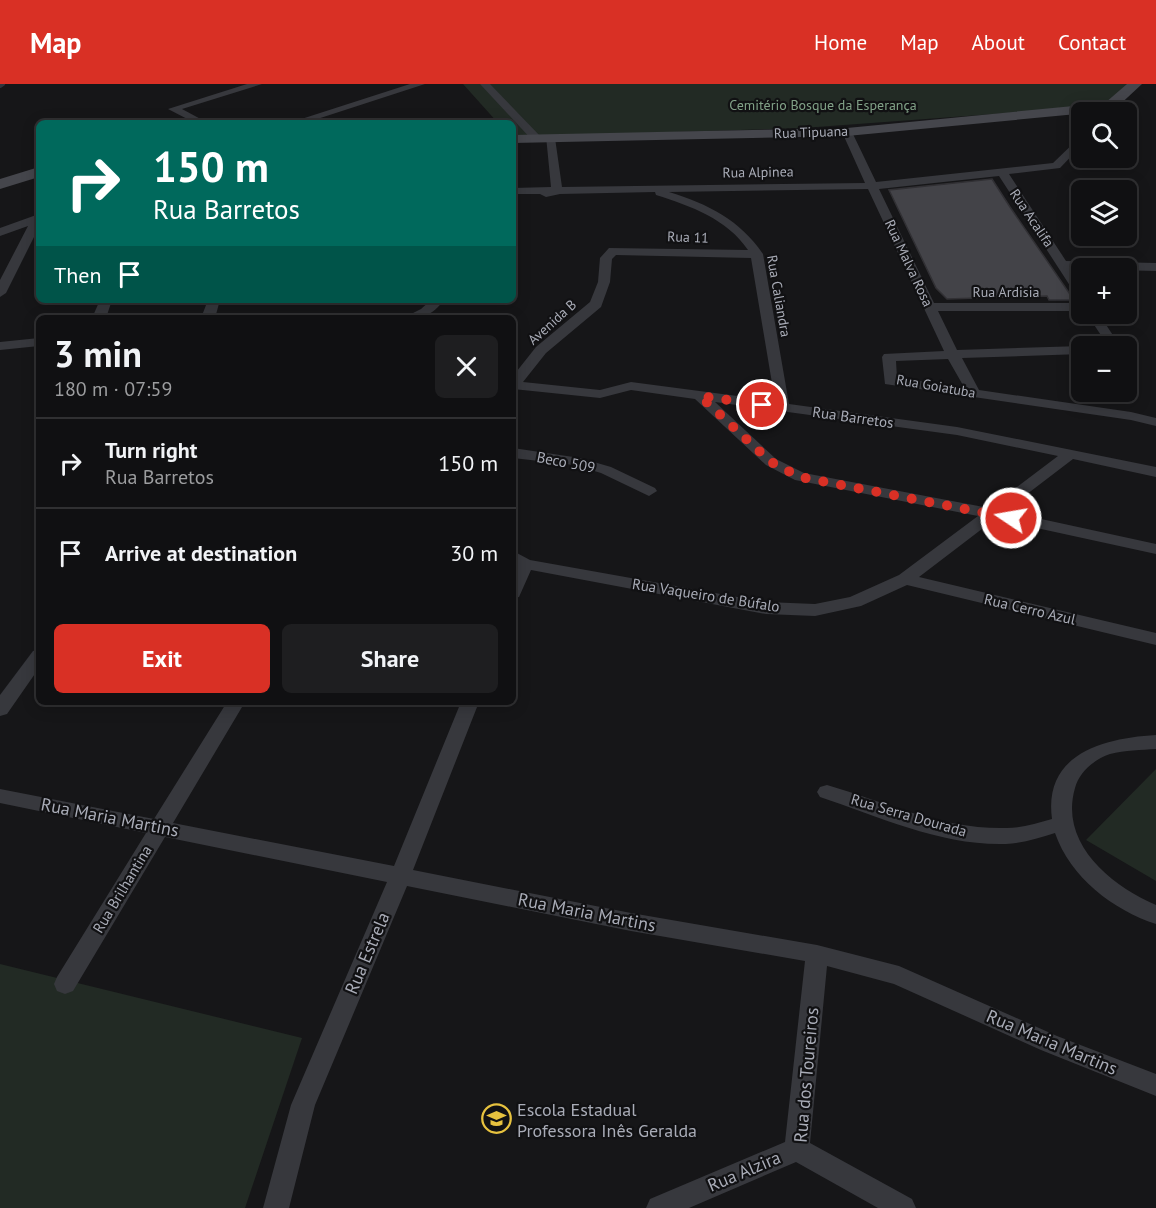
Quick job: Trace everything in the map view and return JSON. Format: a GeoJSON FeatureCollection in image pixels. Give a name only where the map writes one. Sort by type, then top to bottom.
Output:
{"type":"FeatureCollection","features":[{"type":"Feature","properties":{"kind":"street"},"geometry":{"type":"LineString","coordinates":[[197,120],[173,109],[257,84]]}},
{"type":"Feature","properties":{"kind":"street"},"geometry":{"type":"LineString","coordinates":[[304,120],[420,84]]}},
{"type":"Feature","properties":{"kind":"street"},"geometry":{"type":"LineString","coordinates":[[485,84],[543,139],[557,191],[516,203]]}},
{"type":"Feature","properties":{"kind":"street"},"geometry":{"type":"LineString","coordinates":[[1116,102],[1135,84]]}},
{"type":"Feature","properties":{"kind":"street","name":"Rua Tipuana"},"geometry":{"type":"LineString","coordinates":[[516,139],[847,132],[1071,113]]}},
{"type":"Feature","properties":{"kind":"street","name":"Rua Malva Rosa"},"geometry":{"type":"LineString","coordinates":[[847,132],[951,354],[974,393]]}},
{"type":"Feature","properties":{"kind":"street","name":"Rua Alpinea"},"geometry":{"type":"LineString","coordinates":[[516,191],[873,186],[1056,166],[1071,150]]}},
{"type":"Feature","properties":{"kind":"street","name":"Rua Acalifa"},"geometry":{"type":"LineString","coordinates":[[1002,172],[1071,277]]}},
{"type":"Feature","properties":{"kind":"street"},"geometry":{"type":"LineString","coordinates":[[0,184],[36,173]]}},
{"type":"Feature","properties":{"kind":"street","name":"Rua Caliandra"},"geometry":{"type":"LineString","coordinates":[[640,188],[677,198],[724,219],[746,236],[757,254],[783,408]]}},
{"type":"Feature","properties":{"kind":"street"},"geometry":{"type":"LineString","coordinates":[[0,232],[36,220]]}},
{"type":"Feature","properties":{"kind":"street"},"geometry":{"type":"LineString","coordinates":[[0,292],[36,223]]}},
{"type":"Feature","properties":{"kind":"street","name":"Rua 11"},"geometry":{"type":"LineString","coordinates":[[618,250],[757,254]]}},
{"type":"Feature","properties":{"kind":"street","name":"Avenida B"},"geometry":{"type":"LineString","coordinates":[[516,381],[541,350],[596,304],[604,282],[606,258],[608,254],[618,250]]}},
{"type":"Feature","properties":{"kind":"street"},"geometry":{"type":"LineString","coordinates":[[1064,266],[1156,267]]}},
{"type":"Feature","properties":{"kind":"street"},"geometry":{"type":"LineString","coordinates":[[418,315],[426,312],[435,303]]}},
{"type":"Feature","properties":{"kind":"street","name":"Rua Ardisia"},"geometry":{"type":"LineString","coordinates":[[930,307],[1071,307]]}},
{"type":"Feature","properties":{"kind":"street"},"geometry":{"type":"LineString","coordinates":[[0,346],[36,342]]}},
{"type":"Feature","properties":{"kind":"street","name":"Rua Goiatuba"},"geometry":{"type":"LineString","coordinates":[[1071,350],[889,357],[890,381],[1156,422]]}},
{"type":"Feature","properties":{"kind":"street","name":"Rua Barretos"},"geometry":{"type":"LineString","coordinates":[[516,385],[600,394],[631,386],[957,431],[1156,472]]}},
{"type":"Feature","properties":{"kind":"street"},"geometry":{"type":"LineString","coordinates":[[700,396],[771,462],[800,477],[990,513],[1156,549]]}},
{"type":"Feature","properties":{"kind":"street","name":"Beco 509"},"geometry":{"type":"LineString","coordinates":[[516,453],[575,461],[606,470],[649,491]]}},
{"type":"Feature","properties":{"kind":"street","name":"Rua Vaqueiro de Búfalo"},"geometry":{"type":"LineString","coordinates":[[517,560],[766,608],[815,610],[855,602],[905,579],[1069,455]]}},
{"type":"Feature","properties":{"kind":"street","name":"Rua Cerro Azul"},"geometry":{"type":"LineString","coordinates":[[905,579],[1156,639]]}},
{"type":"Feature","properties":{"kind":"street"},"geometry":{"type":"LineString","coordinates":[[0,709],[36,659]]}},
{"type":"Feature","properties":{"kind":"street","name":"Rua Brilhantina"},"geometry":{"type":"LineString","coordinates":[[65,984],[234,705]]}},
{"type":"Feature","properties":{"kind":"street","name":"Rua Estrela"},"geometry":{"type":"LineString","coordinates":[[276,1208],[303,1105],[469,705]]}},
{"type":"Feature","properties":{"kind":"street"},"geometry":{"type":"LineString","coordinates":[[1156,742],[1127,743],[1095,753],[1072,771],[1060,795],[1062,824],[1075,854],[1101,882],[1136,906],[1156,915]]}},
{"type":"Feature","properties":{"kind":"street","name":"Rua Serra Dourada"},"geometry":{"type":"LineString","coordinates":[[827,792],[939,826],[986,836],[1009,836],[1062,824]]}},
{"type":"Feature","properties":{"kind":"street","name":"Rua Maria Martins"},"geometry":{"type":"LineString","coordinates":[[0,796],[400,874],[631,922],[817,954],[898,976],[1049,1043],[1156,1085]]}},
{"type":"Feature","properties":{"kind":"street","name":"Rua dos Toureiros"},"geometry":{"type":"LineString","coordinates":[[817,954],[796,1149],[903,1208]]}},
{"type":"Feature","properties":{"kind":"street","name":"Rua Alzira"},"geometry":{"type":"LineString","coordinates":[[659,1208],[796,1149]]}},
{"type":"Feature","properties":{"kind":"green space","name":"Cemitério Bosque da Esperança"},"geometry":{"type":"Polygon","coordinates":[[[463,84],[1129,84],[1108,102],[1071,102],[1071,108],[803,128],[516,137],[516,120],[495,120],[463,84]]]}},
{"type":"Feature","properties":{"kind":"green space"},"geometry":{"type":"Polygon","coordinates":[[[1156,769],[1156,881],[1086,840],[1156,769]]]}},
{"type":"Feature","properties":{"kind":"green space"},"geometry":{"type":"Polygon","coordinates":[[[0,964],[302,1038],[245,1208],[0,1208],[0,964]]]}},
{"type":"Feature","properties":{"kind":"building"},"geometry":{"type":"Polygon","coordinates":[[[992,179],[1071,296],[1071,300],[1049,300],[1047,296],[947,299],[936,288],[889,190],[992,179]]]}},
{"type":"Feature","properties":{"kind":"place","name":"Escola Estadual Professora Inês Geralda"},"geometry":{"type":"Point","coordinates":[496,1119]}},
{"type":"Feature","properties":{"kind":"route"},"geometry":{"type":"LineString","coordinates":[[762,405],[700,396],[771,462],[800,477],[1011,518]]}}]}
